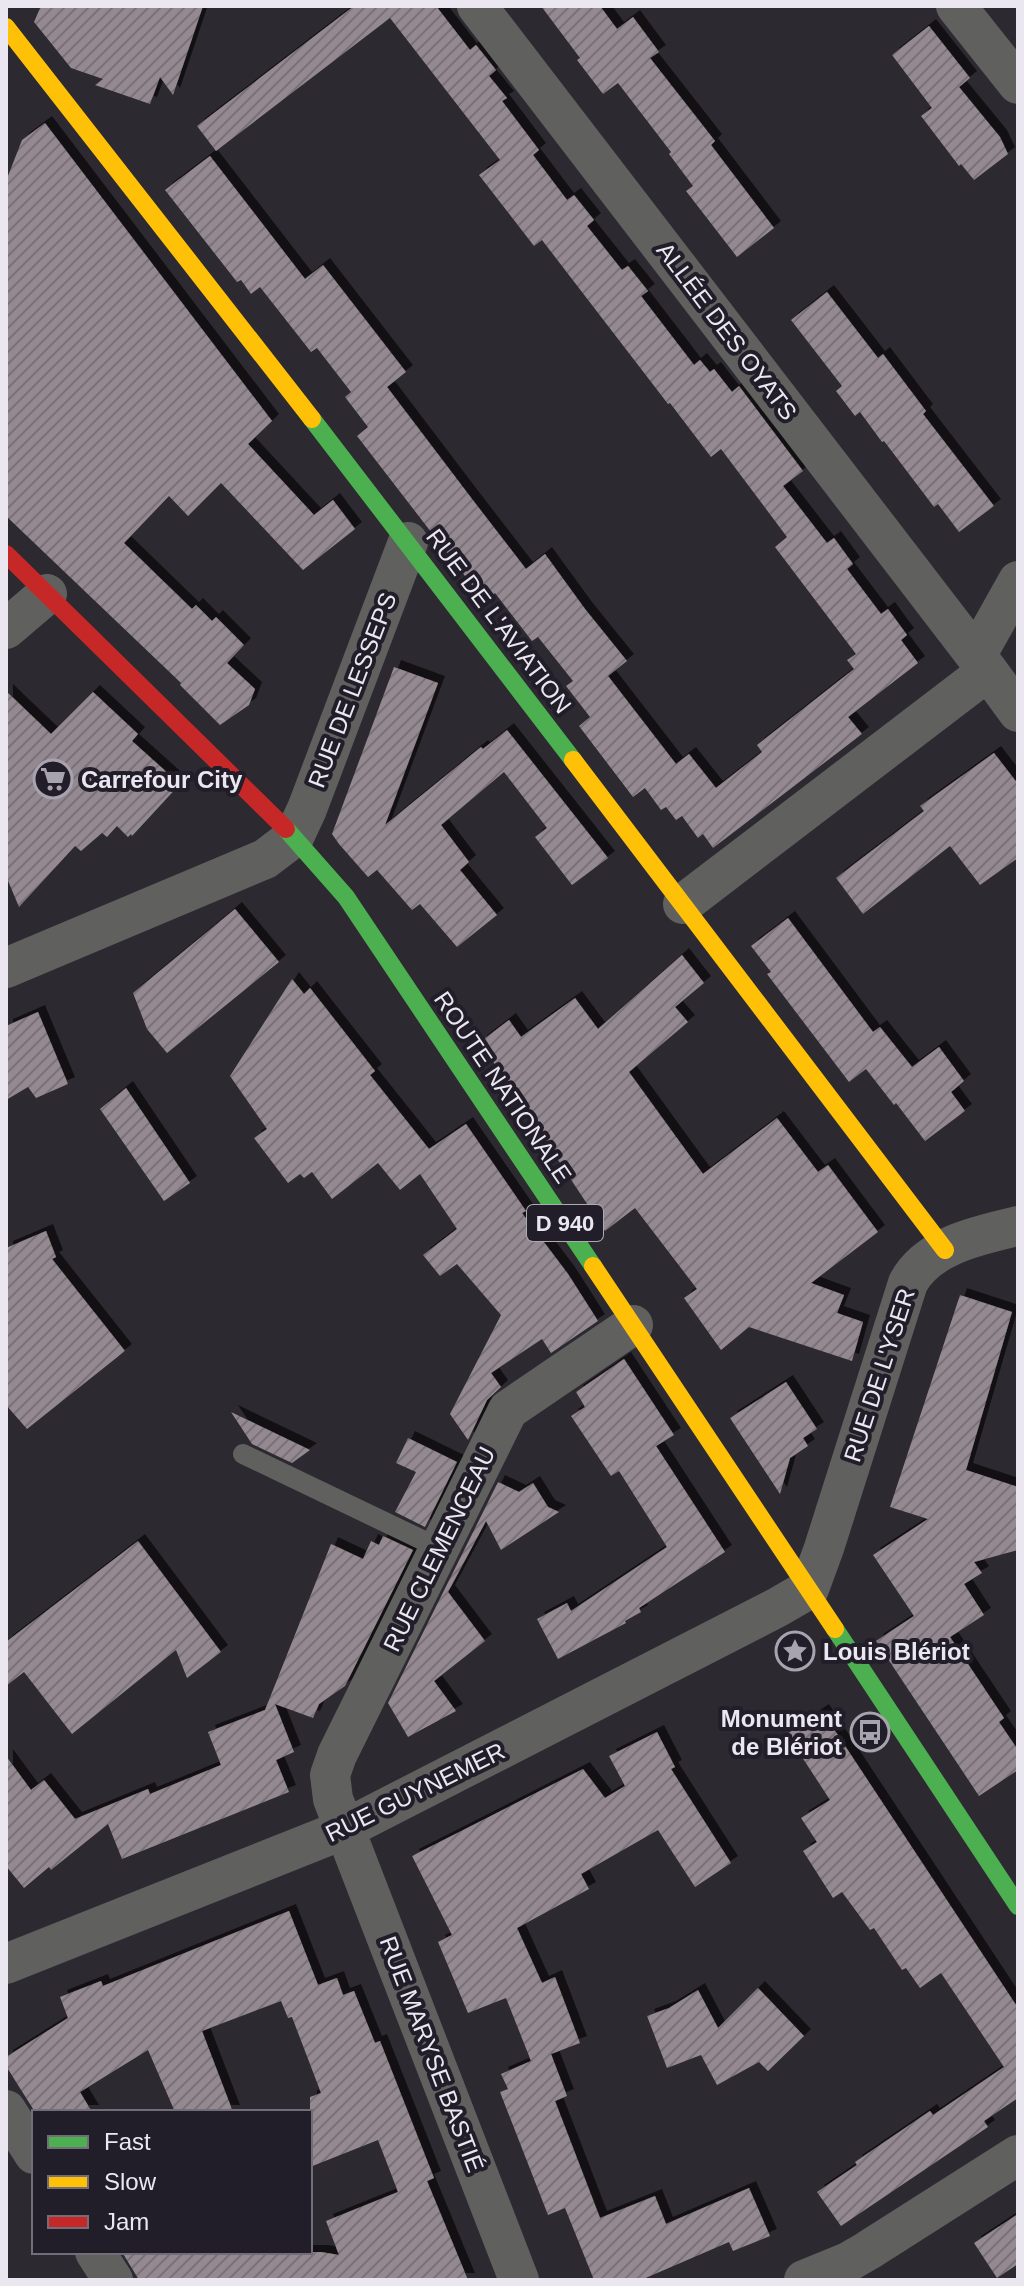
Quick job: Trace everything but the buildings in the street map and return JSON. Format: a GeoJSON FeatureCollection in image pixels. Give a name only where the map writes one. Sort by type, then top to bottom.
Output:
{"type":"FeatureCollection","features":[{"type":"Feature","properties":{"kind":"main road","name":"RUE DE L'AVIATION"},"geometry":{"type":"LineString","coordinates":[[6,27],[408,542],[945,1250]]}},
{"type":"Feature","properties":{"kind":"main road","name":"ROUTE NATIONALE"},"geometry":{"type":"LineString","coordinates":[[6,554],[294,837],[328,874],[363,920],[1018,1906]]}},
{"type":"Feature","properties":{"kind":"street","name":"ALLÉE DES OYATS"},"geometry":{"type":"LineString","coordinates":[[477,6],[982,664]]}},
{"type":"Feature","properties":{"kind":"street"},"geometry":{"type":"LineString","coordinates":[[956,6],[1018,84]]}},
{"type":"Feature","properties":{"kind":"street","name":"RUE DE LESSEPS"},"geometry":{"type":"LineString","coordinates":[[294,837],[408,542]]}},
{"type":"Feature","properties":{"kind":"street"},"geometry":{"type":"LineString","coordinates":[[683,904],[982,664],[1018,581]]}},
{"type":"Feature","properties":{"kind":"street"},"geometry":{"type":"LineString","coordinates":[[6,629],[47,594]]}},
{"type":"Feature","properties":{"kind":"street"},"geometry":{"type":"LineString","coordinates":[[982,664],[1018,712]]}},
{"type":"Feature","properties":{"kind":"street"},"geometry":{"type":"LineString","coordinates":[[6,968],[265,859],[294,837]]}},
{"type":"Feature","properties":{"kind":"street","name":"RUE DE L'YSER"},"geometry":{"type":"LineString","coordinates":[[809,1589],[914,1272],[922,1264],[968,1239],[1018,1226]]}},
{"type":"Feature","properties":{"kind":"street","name":"RUE CLEMENCEAU"},"geometry":{"type":"LineString","coordinates":[[345,1829],[333,1799],[330,1775],[333,1766],[508,1410],[633,1325]]}},
{"type":"Feature","properties":{"kind":"street","name":"RUE GUYNEMER"},"geometry":{"type":"LineString","coordinates":[[6,1964],[345,1829],[809,1589]]}},
{"type":"Feature","properties":{"kind":"street","name":"RUE MARYSE BASTIÉ"},"geometry":{"type":"LineString","coordinates":[[345,1829],[519,2280]]}},
{"type":"Feature","properties":{"kind":"street"},"geometry":{"type":"LineString","coordinates":[[6,2110],[32,2151]]}},
{"type":"Feature","properties":{"kind":"street"},"geometry":{"type":"LineString","coordinates":[[804,2280],[867,2251],[1018,2155]]}},
{"type":"Feature","properties":{"kind":"street"},"geometry":{"type":"LineString","coordinates":[[96,2254],[113,2280]]}},
{"type":"Feature","properties":{"kind":"lane"},"geometry":{"type":"LineString","coordinates":[[243,1454],[439,1548]]}},
{"type":"Feature","properties":{"kind":"traffic: fast"},"geometry":{"type":"LineString","coordinates":[[312,419],[573,760]]}},
{"type":"Feature","properties":{"kind":"traffic: fast"},"geometry":{"type":"LineString","coordinates":[[286,829],[346,897],[593,1266]]}},
{"type":"Feature","properties":{"kind":"traffic: fast"},"geometry":{"type":"LineString","coordinates":[[835,1629],[1018,1906]]}},
{"type":"Feature","properties":{"kind":"traffic: slow"},"geometry":{"type":"LineString","coordinates":[[6,27],[312,419]]}},
{"type":"Feature","properties":{"kind":"traffic: slow"},"geometry":{"type":"LineString","coordinates":[[573,760],[945,1250]]}},
{"type":"Feature","properties":{"kind":"traffic: slow"},"geometry":{"type":"LineString","coordinates":[[593,1266],[835,1629]]}},
{"type":"Feature","properties":{"kind":"traffic: jam"},"geometry":{"type":"LineString","coordinates":[[6,554],[286,829]]}},
{"type":"Feature","properties":{"kind":"place","name":"Carrefour City"},"geometry":{"type":"Point","coordinates":[53,779]}},
{"type":"Feature","properties":{"kind":"place","name":"Louis Blériot"},"geometry":{"type":"Point","coordinates":[795,1651]}},
{"type":"Feature","properties":{"kind":"place","name":"Monument de Blériot"},"geometry":{"type":"Point","coordinates":[870,1732]}}]}
